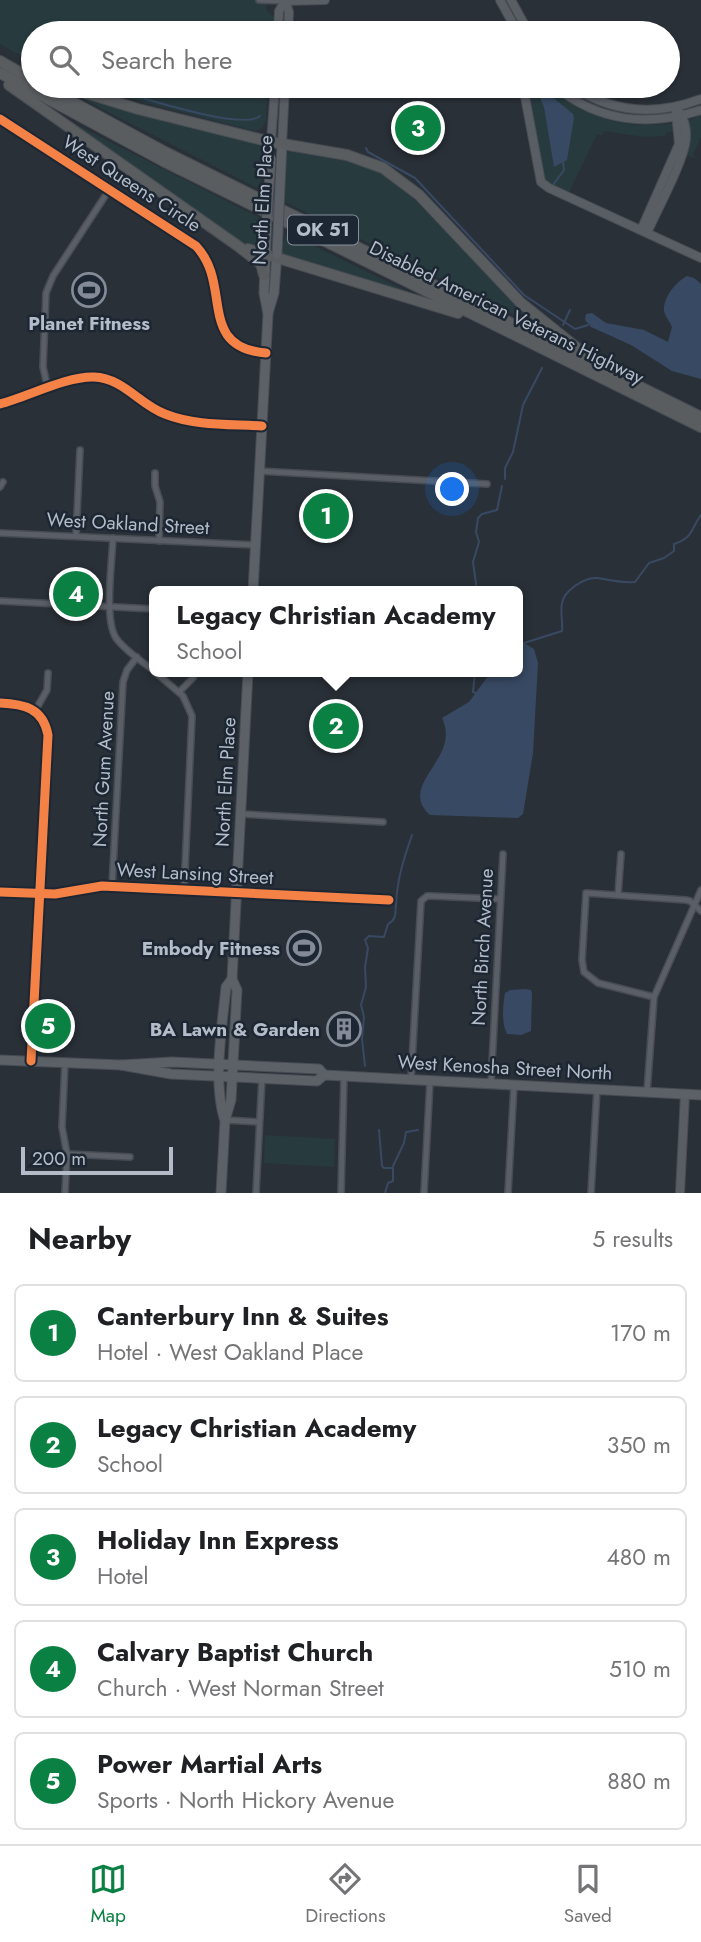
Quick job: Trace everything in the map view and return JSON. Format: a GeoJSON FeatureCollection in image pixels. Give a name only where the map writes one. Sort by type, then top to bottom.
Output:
{"type":"FeatureCollection","features":[{"type":"Feature","properties":{"kind":"highway"},"geometry":{"type":"LineString","coordinates":[[0,61],[21,73]]}},
{"type":"Feature","properties":{"kind":"highway"},"geometry":{"type":"LineString","coordinates":[[0,76],[21,91]]}},
{"type":"Feature","properties":{"kind":"highway","name":"Disabled American Veterans Highway"},"geometry":{"type":"LineString","coordinates":[[0,76],[21,87]]}},
{"type":"Feature","properties":{"kind":"highway"},"geometry":{"type":"LineString","coordinates":[[31,98],[238,246],[261,264],[264,275]]}},
{"type":"Feature","properties":{"kind":"highway","name":"Disabled American Veterans Highway"},"geometry":{"type":"LineString","coordinates":[[42,98],[165,162],[701,427]]}},
{"type":"Feature","properties":{"kind":"highway","name":"Disabled American Veterans Highway"},"geometry":{"type":"LineString","coordinates":[[65,98],[165,152],[701,417]]}},
{"type":"Feature","properties":{"kind":"highway"},"geometry":{"type":"LineString","coordinates":[[101,98],[271,142],[359,158],[394,175],[419,195],[521,303],[604,369]]}},
{"type":"Feature","properties":{"kind":"highway"},"geometry":{"type":"LineString","coordinates":[[238,246],[265,252],[485,321]]}},
{"type":"Feature","properties":{"kind":"main road","name":"North Elm Place"},"geometry":{"type":"LineString","coordinates":[[268,314],[264,275],[271,142]]}},
{"type":"Feature","properties":{"kind":"main road","name":"North Elm Place"},"geometry":{"type":"LineString","coordinates":[[253,586],[265,353],[268,314],[274,293],[282,144]]}},
{"type":"Feature","properties":{"kind":"main road","name":"North Elm Place"},"geometry":{"type":"LineString","coordinates":[[221,1193],[225,1119],[231,1100],[233,1077],[237,990],[232,979],[248,677]]}},
{"type":"Feature","properties":{"kind":"main road","name":"North Elm Place"},"geometry":{"type":"LineString","coordinates":[[225,1119],[219,1100],[220,1064],[226,987],[232,979]]}},
{"type":"Feature","properties":{"kind":"main road","name":"West Kenosha Street North"},"geometry":{"type":"LineString","coordinates":[[0,1060],[121,1065],[172,1062],[233,1064],[319,1069],[324,1075]]}},
{"type":"Feature","properties":{"kind":"main road","name":"West Kenosha Street North"},"geometry":{"type":"LineString","coordinates":[[121,1065],[171,1074],[317,1081],[324,1075],[701,1095]]}},
{"type":"Feature","properties":{"kind":"street"},"geometry":{"type":"LineString","coordinates":[[259,0],[325,0]]}},
{"type":"Feature","properties":{"kind":"street"},"geometry":{"type":"LineString","coordinates":[[279,21],[279,11],[285,0]]}},
{"type":"Feature","properties":{"kind":"street"},"geometry":{"type":"LineString","coordinates":[[285,0],[289,21]]}},
{"type":"Feature","properties":{"kind":"street"},"geometry":{"type":"LineString","coordinates":[[500,0],[511,21]]}},
{"type":"Feature","properties":{"kind":"street"},"geometry":{"type":"LineString","coordinates":[[510,0],[522,21]]}},
{"type":"Feature","properties":{"kind":"street","name":"North Elm Place"},"geometry":{"type":"LineString","coordinates":[[271,142],[274,98]]}},
{"type":"Feature","properties":{"kind":"street","name":"North Elm Place"},"geometry":{"type":"LineString","coordinates":[[282,144],[284,98]]}},
{"type":"Feature","properties":{"kind":"street"},"geometry":{"type":"LineString","coordinates":[[525,98],[541,182],[701,258]]}},
{"type":"Feature","properties":{"kind":"street"},"geometry":{"type":"LineString","coordinates":[[572,98],[594,110],[619,118],[645,121],[679,117],[701,110]]}},
{"type":"Feature","properties":{"kind":"street"},"geometry":{"type":"LineString","coordinates":[[594,98],[621,108],[642,111],[676,107],[701,99]]}},
{"type":"Feature","properties":{"kind":"street"},"geometry":{"type":"LineString","coordinates":[[644,231],[679,144],[679,117],[676,107]]}},
{"type":"Feature","properties":{"kind":"street","name":"West Queens Circle"},"geometry":{"type":"LineString","coordinates":[[0,119],[196,246],[210,265],[225,333],[239,347],[250,352],[265,353]]}},
{"type":"Feature","properties":{"kind":"street"},"geometry":{"type":"LineString","coordinates":[[48,388],[43,362],[46,293],[53,276],[110,190]]}},
{"type":"Feature","properties":{"kind":"street"},"geometry":{"type":"LineString","coordinates":[[0,404],[84,377],[104,378],[115,382],[145,404],[173,417],[262,426]]}},
{"type":"Feature","properties":{"kind":"street"},"geometry":{"type":"LineString","coordinates":[[76,536],[80,450]]}},
{"type":"Feature","properties":{"kind":"street"},"geometry":{"type":"LineString","coordinates":[[259,471],[487,484]]}},
{"type":"Feature","properties":{"kind":"street"},"geometry":{"type":"LineString","coordinates":[[155,473],[155,486],[160,502],[159,541]]}},
{"type":"Feature","properties":{"kind":"street","name":"West Oakland Street"},"geometry":{"type":"LineString","coordinates":[[0,533],[255,545]]}},
{"type":"Feature","properties":{"kind":"street"},"geometry":{"type":"LineString","coordinates":[[113,538],[110,607],[113,634],[149,666]]}},
{"type":"Feature","properties":{"kind":"street"},"geometry":{"type":"LineString","coordinates":[[0,601],[149,609]]}},
{"type":"Feature","properties":{"kind":"street","name":"North Gum Avenue"},"geometry":{"type":"LineString","coordinates":[[112,887],[123,687],[126,673],[137,657]]}},
{"type":"Feature","properties":{"kind":"street"},"geometry":{"type":"LineString","coordinates":[[35,711],[47,690],[48,673]]}},
{"type":"Feature","properties":{"kind":"street"},"geometry":{"type":"LineString","coordinates":[[162,677],[179,692],[190,707],[193,724],[184,890]]}},
{"type":"Feature","properties":{"kind":"street"},"geometry":{"type":"LineString","coordinates":[[179,692],[193,678]]}},
{"type":"Feature","properties":{"kind":"street"},"geometry":{"type":"LineString","coordinates":[[0,703],[19,704],[35,711],[44,722],[48,740],[31,1061]]}},
{"type":"Feature","properties":{"kind":"street"},"geometry":{"type":"LineString","coordinates":[[241,814],[383,822]]}},
{"type":"Feature","properties":{"kind":"street","name":"North Birch Avenue"},"geometry":{"type":"LineString","coordinates":[[491,1083],[503,854]]}},
{"type":"Feature","properties":{"kind":"street"},"geometry":{"type":"LineString","coordinates":[[618,895],[621,854]]}},
{"type":"Feature","properties":{"kind":"street","name":"West Lansing Street"},"geometry":{"type":"LineString","coordinates":[[0,892],[66,893],[93,887],[112,887],[389,900]]}},
{"type":"Feature","properties":{"kind":"street"},"geometry":{"type":"LineString","coordinates":[[647,1092],[654,997],[701,890]]}},
{"type":"Feature","properties":{"kind":"street"},"geometry":{"type":"LineString","coordinates":[[654,997],[592,981],[584,972],[582,964],[586,893],[686,900],[701,911]]}},
{"type":"Feature","properties":{"kind":"street"},"geometry":{"type":"LineString","coordinates":[[411,1080],[421,901],[431,895],[500,899]]}},
{"type":"Feature","properties":{"kind":"street"},"geometry":{"type":"LineString","coordinates":[[65,1062],[62,1127],[67,1154],[65,1193]]}},
{"type":"Feature","properties":{"kind":"street"},"geometry":{"type":"LineString","coordinates":[[341,1193],[344,1076]]}},
{"type":"Feature","properties":{"kind":"street"},"geometry":{"type":"LineString","coordinates":[[256,1193],[261,1078]]}},
{"type":"Feature","properties":{"kind":"street"},"geometry":{"type":"LineString","coordinates":[[424,1193],[430,1081]]}},
{"type":"Feature","properties":{"kind":"street"},"geometry":{"type":"LineString","coordinates":[[508,1193],[514,1085]]}},
{"type":"Feature","properties":{"kind":"street"},"geometry":{"type":"LineString","coordinates":[[591,1193],[597,1089]]}},
{"type":"Feature","properties":{"kind":"street"},"geometry":{"type":"LineString","coordinates":[[680,1193],[685,1094]]}},
{"type":"Feature","properties":{"kind":"street"},"geometry":{"type":"LineString","coordinates":[[225,1119],[260,1122]]}},
{"type":"Feature","properties":{"kind":"street"},"geometry":{"type":"LineString","coordinates":[[67,1154],[130,1157]]}},
{"type":"Feature","properties":{"kind":"green space"},"geometry":{"type":"Polygon","coordinates":[[[0,0],[266,0],[266,10],[274,17],[274,21],[21,21],[21,56],[0,44],[0,0]]]}},
{"type":"Feature","properties":{"kind":"green space"},"geometry":{"type":"Polygon","coordinates":[[[81,98],[92,98],[262,144],[266,148],[264,175],[257,188],[81,98]]]}},
{"type":"Feature","properties":{"kind":"green space"},"geometry":{"type":"Polygon","coordinates":[[[127,98],[267,98],[266,120],[262,128],[255,131],[127,98]]]}},
{"type":"Feature","properties":{"kind":"green space"},"geometry":{"type":"Polygon","coordinates":[[[530,98],[565,98],[579,109],[612,121],[635,125],[674,124],[675,131],[666,133],[665,136],[643,137],[604,131],[602,136],[597,134],[569,192],[549,183],[544,176],[530,98]]]}},
{"type":"Feature","properties":{"kind":"green space"},"geometry":{"type":"Polygon","coordinates":[[[701,115],[701,137],[693,154],[696,158],[687,155],[688,121],[701,115]]]}},
{"type":"Feature","properties":{"kind":"green space"},"geometry":{"type":"Polygon","coordinates":[[[77,125],[262,219],[260,251],[243,243],[76,128],[77,125]]]}},
{"type":"Feature","properties":{"kind":"green space"},"geometry":{"type":"Polygon","coordinates":[[[287,150],[332,157],[360,165],[401,186],[509,296],[548,330],[285,202],[287,150]]]}},
{"type":"Feature","properties":{"kind":"green space"},"geometry":{"type":"Polygon","coordinates":[[[287,233],[419,297],[283,256],[283,243],[287,233]]]}},
{"type":"Feature","properties":{"kind":"green space"},"geometry":{"type":"Polygon","coordinates":[[[265,1135],[335,1139],[334,1167],[264,1163],[265,1135]]]}},
{"type":"Feature","properties":{"kind":"water"},"geometry":{"type":"Polygon","coordinates":[[[540,98],[553,98],[573,114],[574,118],[567,160],[554,167],[540,98]]]}},
{"type":"Feature","properties":{"kind":"water"},"geometry":{"type":"Polygon","coordinates":[[[687,276],[701,284],[701,379],[672,371],[631,345],[591,327],[585,320],[586,314],[592,313],[606,323],[644,330],[668,342],[672,327],[664,306],[668,295],[687,276]]]}},
{"type":"Feature","properties":{"kind":"water"},"geometry":{"type":"Polygon","coordinates":[[[523,643],[534,649],[538,663],[533,753],[523,814],[518,818],[430,815],[422,804],[420,793],[444,746],[446,733],[442,718],[469,702],[487,677],[523,677],[523,643]]]}},
{"type":"Feature","properties":{"kind":"water"},"geometry":{"type":"Polygon","coordinates":[[[526,989],[532,993],[531,1031],[521,1035],[507,1034],[503,1019],[505,993],[526,989]]]}},
{"type":"Feature","properties":{"kind":"waterway"},"geometry":{"type":"LineString","coordinates":[[143,98],[215,117],[250,120],[260,116]]}},
{"type":"Feature","properties":{"kind":"waterway"},"geometry":{"type":"LineString","coordinates":[[366,148],[368,152],[415,178],[524,295],[575,329],[588,325]]}},
{"type":"Feature","properties":{"kind":"waterway"},"geometry":{"type":"LineString","coordinates":[[553,185],[564,170],[563,162]]}},
{"type":"Feature","properties":{"kind":"waterway"},"geometry":{"type":"LineString","coordinates":[[563,325],[570,310]]}},
{"type":"Feature","properties":{"kind":"waterway"},"geometry":{"type":"LineString","coordinates":[[505,479],[505,468],[513,452],[523,405],[542,368]]}},
{"type":"Feature","properties":{"kind":"waterway"},"geometry":{"type":"LineString","coordinates":[[476,586],[473,562],[479,542],[476,532],[478,518],[482,514],[497,510],[502,486]]}},
{"type":"Feature","properties":{"kind":"waterway"},"geometry":{"type":"LineString","coordinates":[[524,643],[562,631],[562,603],[566,594],[575,586],[592,578],[635,582],[649,563],[674,551],[674,544],[688,536],[701,515]]}},
{"type":"Feature","properties":{"kind":"waterway"},"geometry":{"type":"LineString","coordinates":[[474,677],[473,692],[476,693]]}},
{"type":"Feature","properties":{"kind":"waterway"},"geometry":{"type":"LineString","coordinates":[[365,1066],[362,1039],[364,1017],[361,1005],[366,987],[368,948],[365,940],[369,936],[384,937],[388,924],[394,918],[399,877],[412,835]]}},
{"type":"Feature","properties":{"kind":"waterway"},"geometry":{"type":"LineString","coordinates":[[379,1130],[382,1166],[393,1168],[393,1181],[388,1183],[385,1193]]}},
{"type":"Feature","properties":{"kind":"waterway"},"geometry":{"type":"LineString","coordinates":[[393,1166],[406,1132],[418,1130]]}},
{"type":"Feature","properties":{"kind":"cycle path"},"geometry":{"type":"LineString","coordinates":[[0,119],[196,246],[207,262],[213,278],[223,327],[231,339],[244,348],[266,353]]}},
{"type":"Feature","properties":{"kind":"cycle path"},"geometry":{"type":"LineString","coordinates":[[0,404],[60,383],[94,377],[114,382],[156,410],[176,418],[213,424],[262,426]]}},
{"type":"Feature","properties":{"kind":"cycle path"},"geometry":{"type":"LineString","coordinates":[[0,703],[31,709],[42,719],[48,735],[31,1061]]}},
{"type":"Feature","properties":{"kind":"cycle path"},"geometry":{"type":"LineString","coordinates":[[0,892],[55,894],[102,886],[389,900]]}},
{"type":"Feature","properties":{"kind":"place","name":"Holiday Inn Express"},"geometry":{"type":"Point","coordinates":[418,128]}},
{"type":"Feature","properties":{"kind":"place","name":"Planet Fitness"},"geometry":{"type":"Point","coordinates":[89,290]}},
{"type":"Feature","properties":{"kind":"place","name":"Canterbury Inn & Suites"},"geometry":{"type":"Point","coordinates":[326,516]}},
{"type":"Feature","properties":{"kind":"place","name":"Calvary Baptist Church"},"geometry":{"type":"Point","coordinates":[76,594]}},
{"type":"Feature","properties":{"kind":"place","name":"Legacy Christian Academy"},"geometry":{"type":"Point","coordinates":[336,726]}},
{"type":"Feature","properties":{"kind":"place","name":"Embody Fitness"},"geometry":{"type":"Point","coordinates":[304,948]}},
{"type":"Feature","properties":{"kind":"place","name":"Power Martial Arts"},"geometry":{"type":"Point","coordinates":[48,1026]}},
{"type":"Feature","properties":{"kind":"place","name":"BA Lawn & Garden"},"geometry":{"type":"Point","coordinates":[344,1029]}}]}
